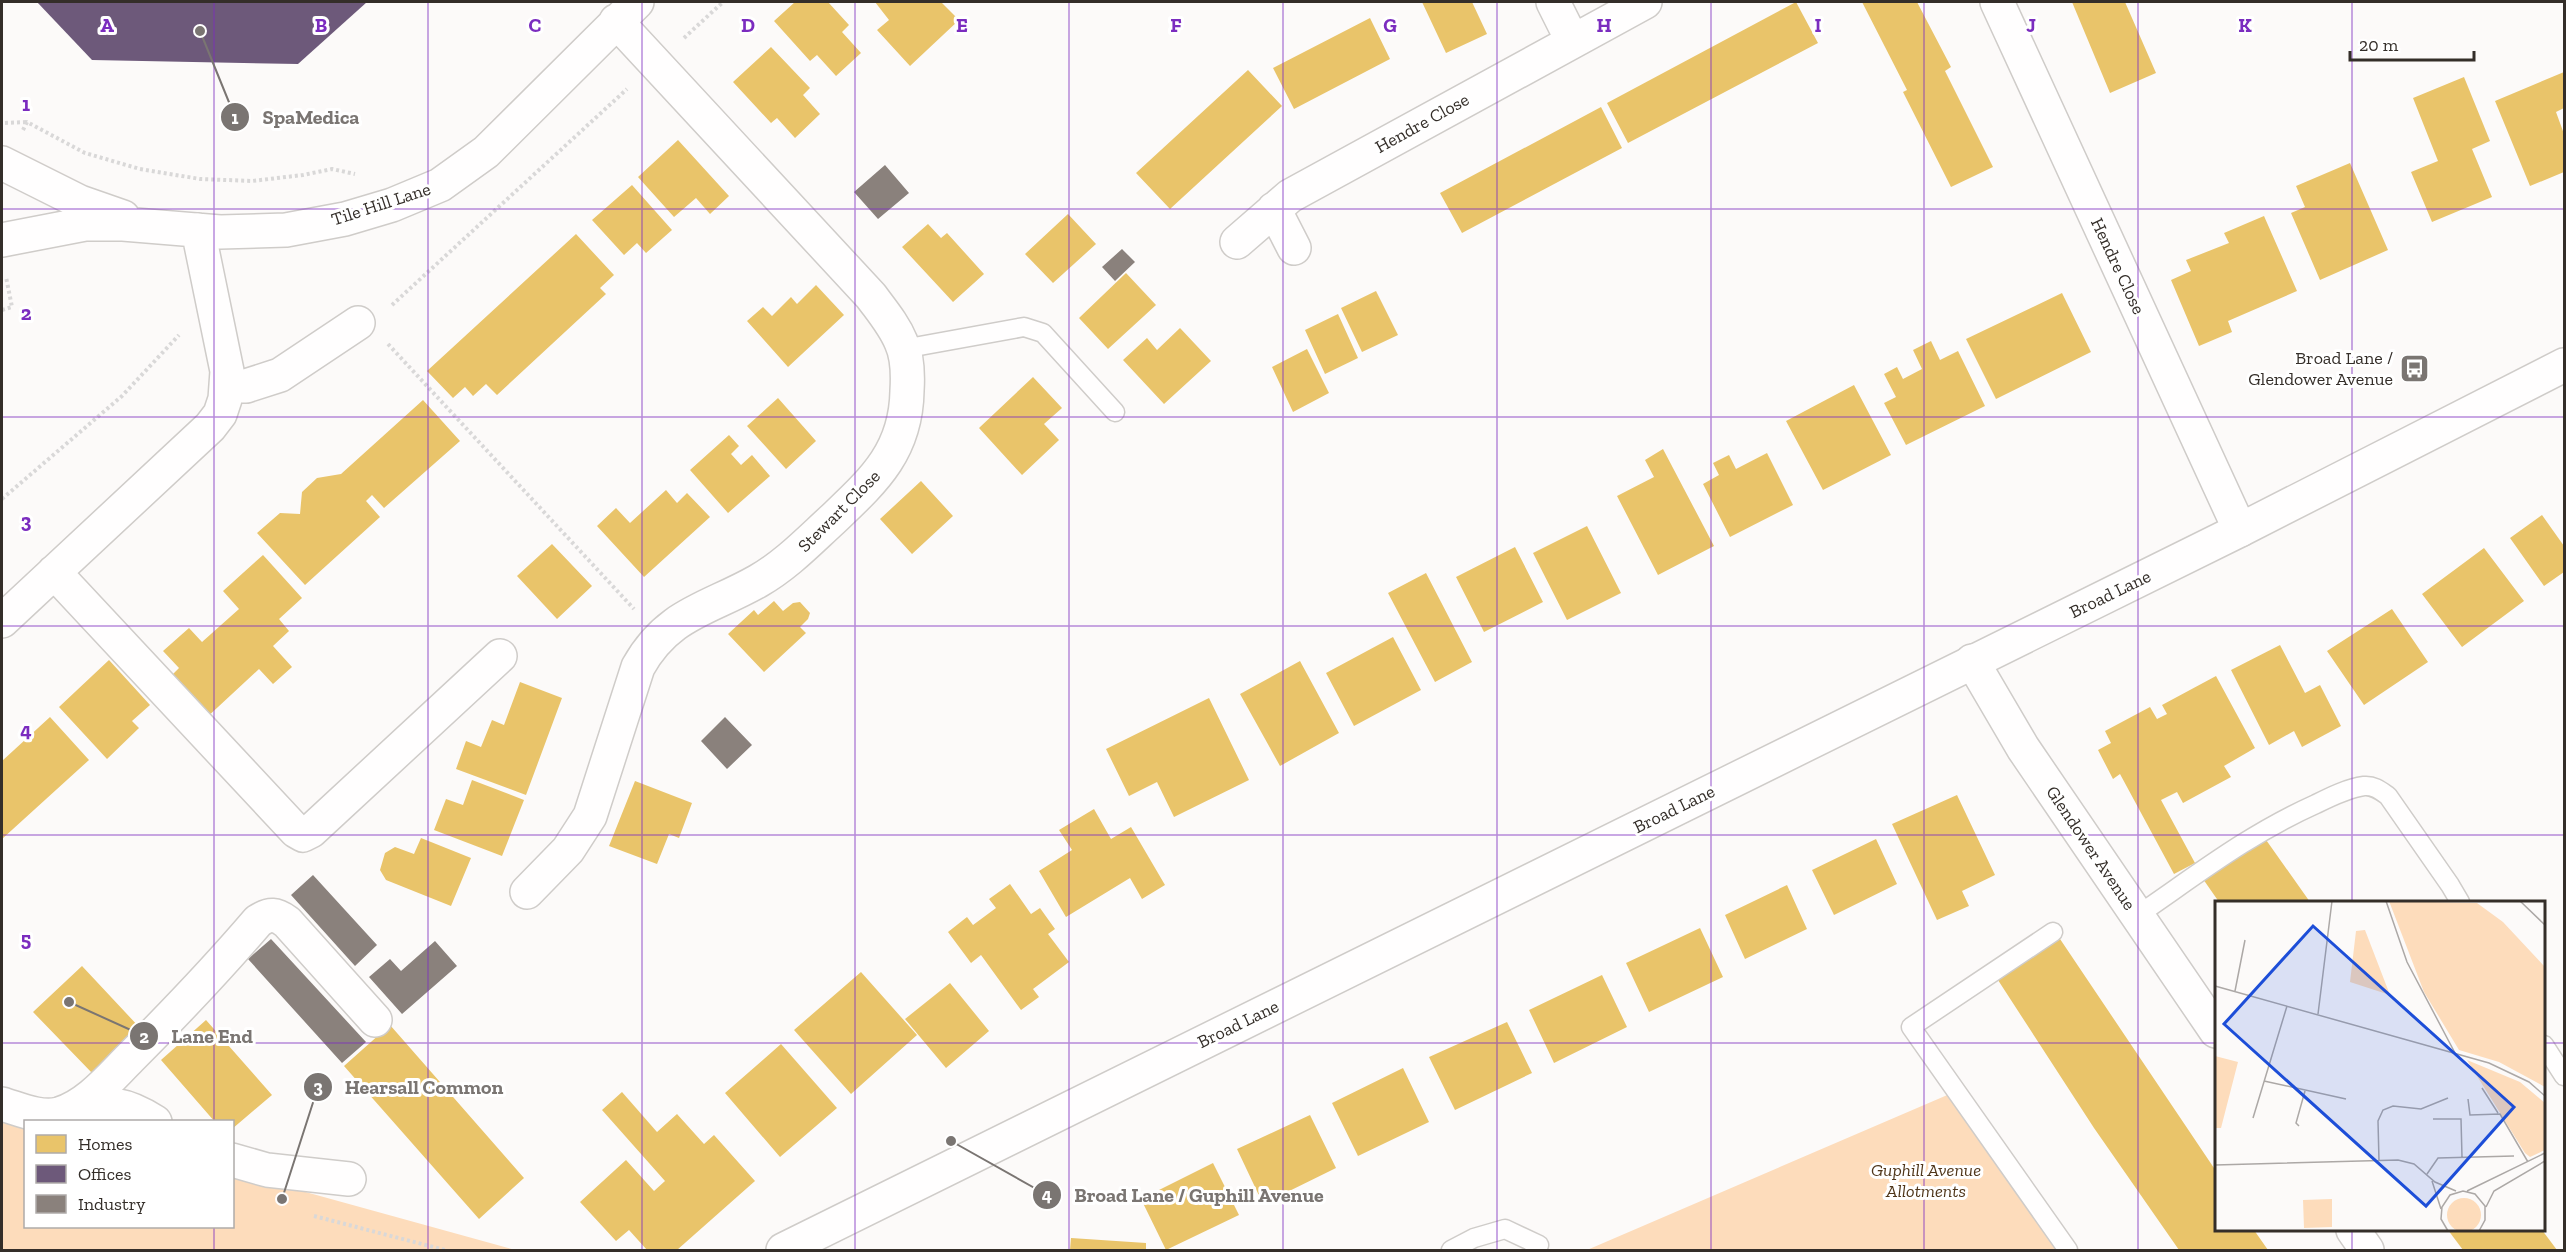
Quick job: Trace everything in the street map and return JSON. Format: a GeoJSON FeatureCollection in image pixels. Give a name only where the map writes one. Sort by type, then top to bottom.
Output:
{"type":"FeatureCollection","features":[{"type":"Feature","properties":{"kind":"street"},"geometry":{"type":"LineString","coordinates":[[1553,2],[1572,40]]}},
{"type":"Feature","properties":{"kind":"street","name":"Hendre Close"},"geometry":{"type":"LineString","coordinates":[[1237,242],[1290,196],[1645,2]]}},
{"type":"Feature","properties":{"kind":"street","name":"Hendre Close"},"geometry":{"type":"LineString","coordinates":[[1997,2],[2240,530]]}},
{"type":"Feature","properties":{"kind":"street","name":"Tile Hill Lane"},"geometry":{"type":"LineString","coordinates":[[2,240],[85,224],[231,231],[296,228],[354,216],[392,205],[440,185],[486,152],[626,11]]}},
{"type":"Feature","properties":{"kind":"street","name":"Stewart Close"},"geometry":{"type":"LineString","coordinates":[[527,892],[555,866],[582,831],[590,816],[638,667],[659,636],[696,610],[759,581],[797,553],[876,477],[891,458],[905,415],[908,376],[903,349],[896,331],[872,296],[626,11]]}},
{"type":"Feature","properties":{"kind":"street","name":"Tile Hill Lane"},"geometry":{"type":"LineString","coordinates":[[2,163],[80,202],[119,216],[162,227]]}},
{"type":"Feature","properties":{"kind":"street"},"geometry":{"type":"LineString","coordinates":[[1274,209],[1294,248]]}},
{"type":"Feature","properties":{"kind":"street"},"geometry":{"type":"LineString","coordinates":[[2,621],[210,427],[220,414],[225,399],[227,371],[198,230]]}},
{"type":"Feature","properties":{"kind":"street"},"geometry":{"type":"LineString","coordinates":[[226,385],[246,386],[280,375],[358,323]]}},
{"type":"Feature","properties":{"kind":"street","name":"Broad Lane"},"geometry":{"type":"LineString","coordinates":[[783,1251],[2240,530],[2565,365]]}},
{"type":"Feature","properties":{"kind":"street"},"geometry":{"type":"LineString","coordinates":[[54,572],[296,831],[303,835],[312,831],[500,656]]}},
{"type":"Feature","properties":{"kind":"street","name":"Glendower Avenue"},"geometry":{"type":"LineString","coordinates":[[1972,661],[2023,748],[2215,1028]]}},
{"type":"Feature","properties":{"kind":"street"},"geometry":{"type":"LineString","coordinates":[[76,1108],[162,1027],[258,921],[266,916],[277,915],[288,922],[375,1020]]}},
{"type":"Feature","properties":{"kind":"street"},"geometry":{"type":"LineString","coordinates":[[2,1104],[32,1113],[56,1115],[104,1102],[130,1107],[152,1120]]}},
{"type":"Feature","properties":{"kind":"street"},"geometry":{"type":"LineString","coordinates":[[234,1161],[267,1170],[349,1179]]}},
{"type":"Feature","properties":{"kind":"street"},"geometry":{"type":"LineString","coordinates":[[2354,1231],[2367,1251]]}},
{"type":"Feature","properties":{"kind":"lane"},"geometry":{"type":"LineString","coordinates":[[903,349],[1024,327],[1043,333],[1115,412]]}},
{"type":"Feature","properties":{"kind":"lane"},"geometry":{"type":"LineString","coordinates":[[2138,915],[2242,842],[2275,823],[2325,800],[2365,786],[2378,788],[2388,796],[2459,901]]}},
{"type":"Feature","properties":{"kind":"lane"},"geometry":{"type":"LineString","coordinates":[[2053,932],[1911,1027],[2068,1251]]}},
{"type":"Feature","properties":{"kind":"lane"},"geometry":{"type":"LineString","coordinates":[[2545,1046],[2565,1076]]}},
{"type":"Feature","properties":{"kind":"lane"},"geometry":{"type":"LineString","coordinates":[[1451,1251],[1474,1238],[1505,1229],[1539,1245]]}},
{"type":"Feature","properties":{"kind":"path"},"geometry":{"type":"LineString","coordinates":[[2,123],[27,122],[85,153],[140,169],[200,179],[252,181],[332,169],[367,177]]}},
{"type":"Feature","properties":{"kind":"path"},"geometry":{"type":"LineString","coordinates":[[22,132],[27,122]]}},
{"type":"Feature","properties":{"kind":"path"},"geometry":{"type":"LineString","coordinates":[[2,310],[12,307],[8,284]]}},
{"type":"Feature","properties":{"kind":"path"},"geometry":{"type":"LineString","coordinates":[[358,323],[374,329],[659,636]]}},
{"type":"Feature","properties":{"kind":"path"},"geometry":{"type":"LineString","coordinates":[[311,1215],[445,1251]]}},
{"type":"Feature","properties":{"kind":"green space","name":"Guphill Avenue Allotments"},"geometry":{"type":"Polygon","coordinates":[[[1952,1093],[2061,1250],[1587,1250],[1952,1093]]]}},
{"type":"Feature","properties":{"kind":"green space"},"geometry":{"type":"Polygon","coordinates":[[[2,1109],[24,1121],[24,1228],[234,1228],[234,1172],[515,1250],[2,1250],[2,1109]]]}},
{"type":"Feature","properties":{"kind":"building: Homes"},"geometry":{"type":"Polygon","coordinates":[[[795,2],[828,2],[849,25],[842,32],[861,53],[836,76],[817,55],[810,61],[774,21],[795,2]]]}},
{"type":"Feature","properties":{"kind":"building: Homes"},"geometry":{"type":"Polygon","coordinates":[[[875,2],[941,2],[959,20],[910,66],[877,30],[889,20],[875,2]]]}},
{"type":"Feature","properties":{"kind":"building: Homes"},"geometry":{"type":"Polygon","coordinates":[[[1422,2],[1472,2],[1487,34],[1446,53],[1422,2]]]}},
{"type":"Feature","properties":{"kind":"building: Homes"},"geometry":{"type":"Polygon","coordinates":[[[1796,2],[1818,43],[1628,143],[1607,103],[1796,2]]]}},
{"type":"Feature","properties":{"kind":"building: Homes"},"geometry":{"type":"Polygon","coordinates":[[[1862,2],[1917,2],[1951,67],[1945,71],[1993,167],[1951,187],[1903,92],[1907,90],[1862,2]]]}},
{"type":"Feature","properties":{"kind":"building: Homes"},"geometry":{"type":"Polygon","coordinates":[[[2072,2],[2125,2],[2156,73],[2110,93],[2072,2]]]}},
{"type":"Feature","properties":{"kind":"building: Homes"},"geometry":{"type":"Polygon","coordinates":[[[1370,18],[1390,59],[1294,109],[1273,68],[1370,18]]]}},
{"type":"Feature","properties":{"kind":"building: Homes"},"geometry":{"type":"Polygon","coordinates":[[[771,47],[810,88],[803,95],[820,114],[795,138],[777,118],[771,123],[733,82],[771,47]]]}},
{"type":"Feature","properties":{"kind":"building: Homes"},"geometry":{"type":"Polygon","coordinates":[[[1248,70],[1282,106],[1170,209],[1136,173],[1248,70]]]}},
{"type":"Feature","properties":{"kind":"building: Homes"},"geometry":{"type":"Polygon","coordinates":[[[2564,72],[2564,108],[2556,112],[2564,134],[2564,172],[2530,186],[2495,101],[2564,72]]]}},
{"type":"Feature","properties":{"kind":"building: Homes"},"geometry":{"type":"Polygon","coordinates":[[[2464,77],[2490,141],[2472,149],[2492,197],[2432,222],[2411,172],[2438,161],[2413,98],[2464,77]]]}},
{"type":"Feature","properties":{"kind":"building: Homes"},"geometry":{"type":"Polygon","coordinates":[[[1601,107],[1622,148],[1462,233],[1440,193],[1601,107]]]}},
{"type":"Feature","properties":{"kind":"building: Homes"},"geometry":{"type":"Polygon","coordinates":[[[678,140],[729,196],[710,214],[696,198],[674,217],[638,177],[678,140]]]}},
{"type":"Feature","properties":{"kind":"building: Homes"},"geometry":{"type":"Polygon","coordinates":[[[2350,163],[2388,250],[2320,280],[2291,213],[2305,207],[2296,186],[2350,163]]]}},
{"type":"Feature","properties":{"kind":"building: Homes"},"geometry":{"type":"Polygon","coordinates":[[[632,185],[672,230],[646,253],[637,243],[624,255],[592,220],[632,185]]]}},
{"type":"Feature","properties":{"kind":"building: Homes"},"geometry":{"type":"Polygon","coordinates":[[[1068,214],[1096,244],[1053,283],[1025,254],[1068,214]]]}},
{"type":"Feature","properties":{"kind":"building: Homes"},"geometry":{"type":"Polygon","coordinates":[[[2264,216],[2297,291],[2228,321],[2232,332],[2199,346],[2171,280],[2191,271],[2186,260],[2229,243],[2224,233],[2264,216]]]}},
{"type":"Feature","properties":{"kind":"building: Homes"},"geometry":{"type":"Polygon","coordinates":[[[928,224],[941,238],[947,233],[984,274],[953,302],[902,247],[928,224]]]}},
{"type":"Feature","properties":{"kind":"building: Homes"},"geometry":{"type":"Polygon","coordinates":[[[576,234],[614,275],[600,288],[606,294],[497,395],[486,384],[473,396],[465,387],[453,398],[427,371],[576,234]]]}},
{"type":"Feature","properties":{"kind":"building: Homes"},"geometry":{"type":"Polygon","coordinates":[[[1126,273],[1156,305],[1108,349],[1079,318],[1126,273]]]}},
{"type":"Feature","properties":{"kind":"building: Homes"},"geometry":{"type":"Polygon","coordinates":[[[816,285],[844,315],[788,367],[747,321],[763,307],[772,316],[791,297],[797,304],[816,285]]]}},
{"type":"Feature","properties":{"kind":"building: Homes"},"geometry":{"type":"Polygon","coordinates":[[[1376,291],[1398,335],[1362,352],[1341,308],[1376,291]]]}},
{"type":"Feature","properties":{"kind":"building: Homes"},"geometry":{"type":"Polygon","coordinates":[[[2062,293],[2091,352],[1996,399],[1966,339],[2062,293]]]}},
{"type":"Feature","properties":{"kind":"building: Homes"},"geometry":{"type":"Polygon","coordinates":[[[1338,314],[1358,358],[1325,374],[1305,330],[1338,314]]]}},
{"type":"Feature","properties":{"kind":"building: Homes"},"geometry":{"type":"Polygon","coordinates":[[[1180,328],[1211,361],[1164,404],[1123,360],[1147,338],[1157,350],[1180,328]]]}},
{"type":"Feature","properties":{"kind":"building: Homes"},"geometry":{"type":"Polygon","coordinates":[[[1931,341],[1940,360],[1958,351],[1985,406],[1906,445],[1884,403],[1896,397],[1884,374],[1897,367],[1903,379],[1922,369],[1913,350],[1931,341]]]}},
{"type":"Feature","properties":{"kind":"building: Homes"},"geometry":{"type":"Polygon","coordinates":[[[1307,349],[1329,393],[1293,412],[1272,367],[1307,349]]]}},
{"type":"Feature","properties":{"kind":"building: Homes"},"geometry":{"type":"Polygon","coordinates":[[[1033,377],[1062,408],[1044,424],[1059,440],[1022,475],[979,428],[1033,377]]]}},
{"type":"Feature","properties":{"kind":"building: Homes"},"geometry":{"type":"Polygon","coordinates":[[[1854,385],[1891,455],[1823,490],[1786,421],[1854,385]]]}},
{"type":"Feature","properties":{"kind":"building: Homes"},"geometry":{"type":"Polygon","coordinates":[[[778,398],[816,441],[786,469],[747,426],[778,398]]]}},
{"type":"Feature","properties":{"kind":"building: Homes"},"geometry":{"type":"Polygon","coordinates":[[[423,400],[460,441],[384,508],[372,495],[366,501],[380,517],[305,585],[257,533],[280,513],[300,514],[302,492],[317,478],[341,474],[423,400]]]}},
{"type":"Feature","properties":{"kind":"building: Homes"},"geometry":{"type":"Polygon","coordinates":[[[729,435],[739,446],[731,454],[741,465],[752,455],[770,476],[728,513],[690,470],[729,435]]]}},
{"type":"Feature","properties":{"kind":"building: Homes"},"geometry":{"type":"Polygon","coordinates":[[[1663,449],[1714,546],[1658,575],[1617,496],[1654,477],[1645,460],[1663,449]]]}},
{"type":"Feature","properties":{"kind":"building: Homes"},"geometry":{"type":"Polygon","coordinates":[[[1767,453],[1793,505],[1730,537],[1703,484],[1719,475],[1713,463],[1729,455],[1736,469],[1767,453]]]}},
{"type":"Feature","properties":{"kind":"building: Homes"},"geometry":{"type":"Polygon","coordinates":[[[921,481],[953,516],[912,554],[880,519],[921,481]]]}},
{"type":"Feature","properties":{"kind":"building: Homes"},"geometry":{"type":"Polygon","coordinates":[[[666,490],[677,503],[687,493],[710,517],[644,577],[597,526],[616,508],[630,523],[666,490]]]}},
{"type":"Feature","properties":{"kind":"building: Homes"},"geometry":{"type":"Polygon","coordinates":[[[2542,515],[2564,546],[2564,572],[2544,586],[2510,538],[2542,515]]]}},
{"type":"Feature","properties":{"kind":"building: Homes"},"geometry":{"type":"Polygon","coordinates":[[[1587,526],[1621,593],[1567,620],[1533,553],[1587,526]]]}},
{"type":"Feature","properties":{"kind":"building: Homes"},"geometry":{"type":"Polygon","coordinates":[[[552,544],[592,586],[557,619],[517,576],[552,544]]]}},
{"type":"Feature","properties":{"kind":"building: Homes"},"geometry":{"type":"Polygon","coordinates":[[[1515,547],[1543,602],[1484,632],[1456,577],[1515,547]]]}},
{"type":"Feature","properties":{"kind":"building: Homes"},"geometry":{"type":"Polygon","coordinates":[[[2484,548],[2524,601],[2462,647],[2422,594],[2484,548]]]}},
{"type":"Feature","properties":{"kind":"building: Homes"},"geometry":{"type":"Polygon","coordinates":[[[263,555],[302,598],[279,619],[289,631],[273,646],[292,667],[273,684],[259,669],[204,720],[167,680],[179,668],[163,651],[189,628],[202,642],[239,609],[223,591],[263,555]]]}},
{"type":"Feature","properties":{"kind":"building: Homes"},"geometry":{"type":"Polygon","coordinates":[[[1426,573],[1472,662],[1435,682],[1388,593],[1426,573]]]}},
{"type":"Feature","properties":{"kind":"building: Homes"},"geometry":{"type":"Polygon","coordinates":[[[774,601],[783,611],[793,603],[800,602],[810,613],[808,619],[800,627],[806,633],[764,672],[728,634],[754,610],[758,615],[774,601]]]}},
{"type":"Feature","properties":{"kind":"building: Homes"},"geometry":{"type":"Polygon","coordinates":[[[2392,609],[2428,662],[2364,705],[2327,651],[2392,609]]]}},
{"type":"Feature","properties":{"kind":"building: Homes"},"geometry":{"type":"Polygon","coordinates":[[[1393,637],[1421,690],[1354,726],[1326,673],[1393,637]]]}},
{"type":"Feature","properties":{"kind":"building: Homes"},"geometry":{"type":"Polygon","coordinates":[[[2280,645],[2305,693],[2320,685],[2341,726],[2302,747],[2294,731],[2269,745],[2231,670],[2280,645]]]}},
{"type":"Feature","properties":{"kind":"building: Homes"},"geometry":{"type":"Polygon","coordinates":[[[109,660],[150,705],[132,721],[139,728],[107,759],[59,707],[109,660]]]}},
{"type":"Feature","properties":{"kind":"building: Homes"},"geometry":{"type":"Polygon","coordinates":[[[1300,661],[1339,733],[1280,766],[1240,694],[1300,661]]]}},
{"type":"Feature","properties":{"kind":"building: Homes"},"geometry":{"type":"Polygon","coordinates":[[[2216,676],[2255,748],[2224,766],[2231,777],[2183,803],[2177,792],[2161,800],[2195,863],[2174,874],[2120,774],[2113,779],[2098,750],[2111,743],[2105,731],[2150,707],[2157,719],[2167,714],[2162,705],[2216,676]]]}},
{"type":"Feature","properties":{"kind":"building: Homes"},"geometry":{"type":"Polygon","coordinates":[[[520,682],[562,698],[526,795],[456,769],[466,741],[481,747],[492,720],[504,725],[520,682]]]}},
{"type":"Feature","properties":{"kind":"building: Homes"},"geometry":{"type":"Polygon","coordinates":[[[1209,698],[1249,780],[1174,817],[1157,782],[1129,796],[1106,749],[1209,698]]]}},
{"type":"Feature","properties":{"kind":"building: Homes"},"geometry":{"type":"Polygon","coordinates":[[[50,717],[89,760],[2,839],[2,761],[50,717]]]}},
{"type":"Feature","properties":{"kind":"building: Homes"},"geometry":{"type":"Polygon","coordinates":[[[472,780],[524,800],[502,856],[434,830],[446,799],[463,805],[472,780]]]}},
{"type":"Feature","properties":{"kind":"building: Homes"},"geometry":{"type":"Polygon","coordinates":[[[635,781],[692,803],[679,838],[669,834],[657,864],[609,846],[635,781]]]}},
{"type":"Feature","properties":{"kind":"building: Homes"},"geometry":{"type":"Polygon","coordinates":[[[1957,795],[1995,875],[1962,891],[1969,906],[1937,920],[1892,824],[1957,795]]]}},
{"type":"Feature","properties":{"kind":"building: Homes"},"geometry":{"type":"Polygon","coordinates":[[[1094,809],[1111,839],[1131,827],[1165,885],[1142,899],[1130,878],[1066,917],[1039,871],[1072,850],[1059,830],[1094,809]]]}},
{"type":"Feature","properties":{"kind":"building: Homes"},"geometry":{"type":"Polygon","coordinates":[[[2264,837],[2309,901],[2218,901],[2203,879],[2264,837]]]}},
{"type":"Feature","properties":{"kind":"building: Homes"},"geometry":{"type":"Polygon","coordinates":[[[421,838],[471,858],[451,906],[386,880],[380,870],[385,853],[395,847],[414,854],[421,838]]]}},
{"type":"Feature","properties":{"kind":"building: Homes"},"geometry":{"type":"Polygon","coordinates":[[[1876,839],[1897,884],[1834,915],[1812,870],[1876,839]]]}},
{"type":"Feature","properties":{"kind":"building: Homes"},"geometry":{"type":"Polygon","coordinates":[[[1010,884],[1031,914],[1040,908],[1055,929],[1048,934],[1069,962],[1033,989],[1039,997],[1021,1010],[981,955],[971,963],[948,932],[967,917],[973,925],[996,908],[989,899],[1010,884]]]}},
{"type":"Feature","properties":{"kind":"building: Homes"},"geometry":{"type":"Polygon","coordinates":[[[1787,885],[1807,929],[1745,959],[1725,915],[1787,885]]]}},
{"type":"Feature","properties":{"kind":"building: Homes"},"geometry":{"type":"Polygon","coordinates":[[[1700,928],[1723,977],[1649,1012],[1626,963],[1700,928]]]}},
{"type":"Feature","properties":{"kind":"building: Homes"},"geometry":{"type":"Polygon","coordinates":[[[2058,936],[2215,1170],[2215,1231],[2255,1231],[2268,1250],[2179,1250],[2094,1128],[1996,977],[2058,936]]]}},
{"type":"Feature","properties":{"kind":"building: Homes"},"geometry":{"type":"Polygon","coordinates":[[[82,966],[140,1028],[93,1074],[33,1012],[82,966]]]}},
{"type":"Feature","properties":{"kind":"building: Homes"},"geometry":{"type":"Polygon","coordinates":[[[861,972],[917,1035],[851,1094],[794,1030],[861,972]]]}},
{"type":"Feature","properties":{"kind":"building: Homes"},"geometry":{"type":"Polygon","coordinates":[[[1602,975],[1627,1027],[1554,1063],[1529,1010],[1602,975]]]}},
{"type":"Feature","properties":{"kind":"building: Homes"},"geometry":{"type":"Polygon","coordinates":[[[950,983],[989,1031],[946,1068],[905,1019],[950,983]]]}},
{"type":"Feature","properties":{"kind":"building: Homes"},"geometry":{"type":"Polygon","coordinates":[[[206,1020],[272,1095],[234,1127],[234,1120],[213,1120],[161,1060],[206,1020]]]}},
{"type":"Feature","properties":{"kind":"building: Homes"},"geometry":{"type":"Polygon","coordinates":[[[1507,1022],[1532,1073],[1455,1110],[1429,1057],[1507,1022]]]}},
{"type":"Feature","properties":{"kind":"building: Homes"},"geometry":{"type":"Polygon","coordinates":[[[390,1025],[524,1178],[479,1219],[344,1066],[390,1025]]]}},
{"type":"Feature","properties":{"kind":"building: Homes"},"geometry":{"type":"Polygon","coordinates":[[[781,1044],[837,1108],[780,1157],[725,1093],[781,1044]]]}},
{"type":"Feature","properties":{"kind":"building: Homes"},"geometry":{"type":"Polygon","coordinates":[[[1403,1068],[1429,1122],[1358,1156],[1332,1103],[1403,1068]]]}},
{"type":"Feature","properties":{"kind":"building: Homes"},"geometry":{"type":"Polygon","coordinates":[[[622,1092],[657,1132],[677,1114],[704,1144],[714,1135],[755,1181],[677,1250],[647,1250],[629,1230],[616,1241],[580,1202],[626,1160],[654,1191],[665,1181],[602,1110],[622,1092]]]}},
{"type":"Feature","properties":{"kind":"building: Homes"},"geometry":{"type":"Polygon","coordinates":[[[1310,1115],[1336,1168],[1263,1204],[1237,1149],[1310,1115]]]}},
{"type":"Feature","properties":{"kind":"building: Homes"},"geometry":{"type":"Polygon","coordinates":[[[1213,1163],[1239,1215],[1166,1250],[1141,1199],[1213,1163]]]}},
{"type":"Feature","properties":{"kind":"building: Homes"},"geometry":{"type":"Polygon","coordinates":[[[2449,1231],[2543,1231],[2557,1250],[2463,1250],[2449,1231]]]}},
{"type":"Feature","properties":{"kind":"building: Homes"},"geometry":{"type":"Polygon","coordinates":[[[1071,1238],[1146,1243],[1146,1250],[1070,1250],[1071,1238]]]}},
{"type":"Feature","properties":{"kind":"building: Offices"},"geometry":{"type":"Polygon","coordinates":[[[37,2],[367,2],[298,64],[92,60],[37,2]]]}},
{"type":"Feature","properties":{"kind":"building: Industry"},"geometry":{"type":"Polygon","coordinates":[[[885,165],[909,193],[878,219],[854,192],[885,165]]]}},
{"type":"Feature","properties":{"kind":"building: Industry"},"geometry":{"type":"Polygon","coordinates":[[[1122,249],[1135,262],[1115,281],[1102,267],[1122,249]]]}},
{"type":"Feature","properties":{"kind":"building: Industry"},"geometry":{"type":"Polygon","coordinates":[[[725,717],[752,745],[727,769],[701,741],[725,717]]]}},
{"type":"Feature","properties":{"kind":"building: Industry"},"geometry":{"type":"Polygon","coordinates":[[[313,875],[377,945],[355,966],[291,895],[313,875]]]}},
{"type":"Feature","properties":{"kind":"building: Industry"},"geometry":{"type":"Polygon","coordinates":[[[271,939],[366,1042],[342,1063],[248,959],[271,939]]]}},
{"type":"Feature","properties":{"kind":"building: Industry"},"geometry":{"type":"Polygon","coordinates":[[[435,941],[457,966],[402,1014],[369,977],[390,959],[401,971],[435,941]]]}},
{"type":"Feature","properties":{"kind":"place","name":"SpaMedica"},"geometry":{"type":"Point","coordinates":[200,31]}},
{"type":"Feature","properties":{"kind":"place","name":"Broad Lane / Glendower Avenue"},"geometry":{"type":"Point","coordinates":[2414,368]}},
{"type":"Feature","properties":{"kind":"place","name":"Lane End"},"geometry":{"type":"Point","coordinates":[69,1002]}},
{"type":"Feature","properties":{"kind":"place","name":"Broad Lane / Guphill Avenue"},"geometry":{"type":"Point","coordinates":[951,1141]}},
{"type":"Feature","properties":{"kind":"place","name":"Hearsall Common"},"geometry":{"type":"Point","coordinates":[282,1199]}}]}
